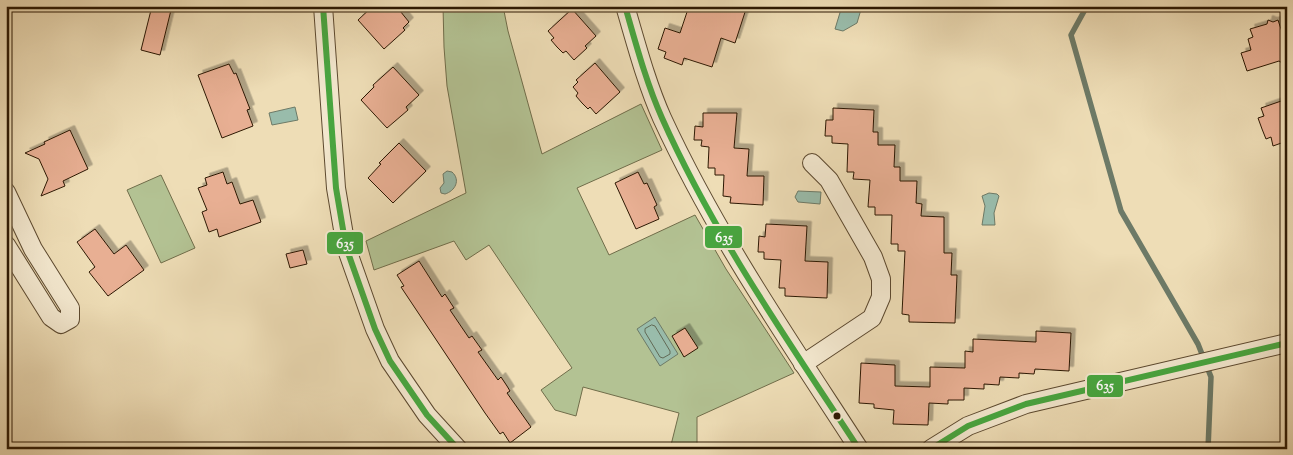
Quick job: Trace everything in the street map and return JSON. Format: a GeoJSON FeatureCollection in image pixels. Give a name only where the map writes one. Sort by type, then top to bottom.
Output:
{"type":"FeatureCollection","features":[{"type":"Feature","properties":{"kind":"street"},"geometry":{"type":"LineString","coordinates":[[323,6],[336,188],[346,247],[375,329],[390,361],[427,414],[458,449]]}},
{"type":"Feature","properties":{"kind":"street"},"geometry":{"type":"LineString","coordinates":[[625,6],[639,54],[661,116],[688,172],[727,243],[859,449]]}},
{"type":"Feature","properties":{"kind":"street"},"geometry":{"type":"LineString","coordinates":[[803,364],[872,318],[881,297],[882,279],[873,257],[829,180],[812,163]]}},
{"type":"Feature","properties":{"kind":"street"},"geometry":{"type":"LineString","coordinates":[[6,192],[34,249],[70,308],[70,319],[61,324],[51,317],[6,245]]}},
{"type":"Feature","properties":{"kind":"street"},"geometry":{"type":"LineString","coordinates":[[931,449],[968,426],[1026,404],[1287,343]]}},
{"type":"Feature","properties":{"kind":"shaded area"},"geometry":{"type":"Polygon","coordinates":[[[443,6],[503,6],[508,31],[542,154],[641,104],[662,150],[577,188],[609,255],[695,215],[726,269],[794,373],[697,417],[697,449],[670,449],[679,413],[583,387],[576,416],[555,410],[541,390],[572,368],[489,245],[466,260],[454,241],[374,270],[366,241],[466,193],[447,86],[443,6]]]}},
{"type":"Feature","properties":{"kind":"shaded area"},"geometry":{"type":"Polygon","coordinates":[[[161,175],[195,248],[161,263],[127,190],[161,175]]]}},
{"type":"Feature","properties":{"kind":"water"},"geometry":{"type":"Polygon","coordinates":[[[842,6],[862,6],[857,23],[843,31],[835,29],[842,6]]]}},
{"type":"Feature","properties":{"kind":"water"},"geometry":{"type":"Polygon","coordinates":[[[295,107],[298,120],[272,125],[269,113],[295,107]]]}},
{"type":"Feature","properties":{"kind":"water"},"geometry":{"type":"Polygon","coordinates":[[[447,171],[455,175],[456,185],[449,193],[445,194],[441,193],[440,188],[444,183],[443,174],[447,171]]]}},
{"type":"Feature","properties":{"kind":"water"},"geometry":{"type":"Polygon","coordinates":[[[798,191],[821,192],[820,204],[798,202],[795,197],[798,191]]]}},
{"type":"Feature","properties":{"kind":"water"},"geometry":{"type":"Polygon","coordinates":[[[989,193],[999,196],[994,213],[995,225],[982,225],[985,206],[982,196],[989,193]]]}},
{"type":"Feature","properties":{"kind":"water"},"geometry":{"type":"Polygon","coordinates":[[[655,317],[678,354],[660,366],[637,329],[655,317]]]}},
{"type":"Feature","properties":{"kind":"building"},"geometry":{"type":"Polygon","coordinates":[[[152,6],[172,6],[160,55],[141,50],[152,6]]]}},
{"type":"Feature","properties":{"kind":"building"},"geometry":{"type":"Polygon","coordinates":[[[373,6],[396,6],[409,22],[403,28],[405,30],[384,49],[358,20],[373,6]]]}},
{"type":"Feature","properties":{"kind":"building"},"geometry":{"type":"Polygon","coordinates":[[[689,6],[747,6],[735,43],[721,38],[712,67],[684,58],[682,65],[664,58],[666,52],[658,49],[665,28],[680,33],[689,6]]]}},
{"type":"Feature","properties":{"kind":"building"},"geometry":{"type":"Polygon","coordinates":[[[572,9],[596,36],[574,60],[566,51],[563,53],[557,47],[551,40],[554,38],[548,31],[572,9]]]}},
{"type":"Feature","properties":{"kind":"building"},"geometry":{"type":"Polygon","coordinates":[[[1268,20],[1273,22],[1278,20],[1287,47],[1287,66],[1279,61],[1247,71],[1241,53],[1251,50],[1248,39],[1253,37],[1250,29],[1267,24],[1268,20]]]}},
{"type":"Feature","properties":{"kind":"building"},"geometry":{"type":"Polygon","coordinates":[[[595,63],[620,92],[596,114],[590,107],[588,109],[576,96],[578,93],[573,87],[578,82],[576,80],[595,63]]]}},
{"type":"Feature","properties":{"kind":"building"},"geometry":{"type":"Polygon","coordinates":[[[229,64],[234,74],[236,73],[250,109],[247,110],[253,126],[222,138],[198,75],[229,64]]]}},
{"type":"Feature","properties":{"kind":"building"},"geometry":{"type":"Polygon","coordinates":[[[393,67],[419,95],[406,107],[408,110],[387,128],[361,100],[374,87],[373,85],[393,67]]]}},
{"type":"Feature","properties":{"kind":"building"},"geometry":{"type":"Polygon","coordinates":[[[1287,99],[1287,141],[1273,146],[1271,137],[1266,139],[1258,118],[1264,116],[1261,108],[1287,99]]]}},
{"type":"Feature","properties":{"kind":"building"},"geometry":{"type":"Polygon","coordinates":[[[833,108],[874,110],[873,132],[878,132],[878,145],[895,145],[894,167],[900,167],[900,181],[917,181],[916,203],[922,204],[921,216],[944,217],[944,253],[952,253],[951,275],[957,275],[955,323],[909,322],[909,315],[902,314],[905,251],[898,251],[898,244],[891,244],[892,215],[875,215],[875,207],[868,207],[870,180],[853,179],[854,172],[847,172],[848,144],[832,143],[832,136],[825,136],[826,120],[833,120],[833,108]]]}},
{"type":"Feature","properties":{"kind":"building"},"geometry":{"type":"Polygon","coordinates":[[[703,113],[737,113],[734,148],[749,149],[747,176],[764,176],[763,205],[730,203],[731,197],[723,196],[724,175],[715,175],[715,168],[708,168],[709,147],[701,146],[702,140],[694,140],[695,126],[703,127],[703,113]]]}},
{"type":"Feature","properties":{"kind":"building"},"geometry":{"type":"Polygon","coordinates":[[[70,130],[88,169],[63,181],[65,186],[41,196],[48,179],[39,159],[25,153],[70,130]]]}},
{"type":"Feature","properties":{"kind":"building"},"geometry":{"type":"Polygon","coordinates":[[[399,143],[426,171],[393,203],[368,178],[381,164],[379,163],[399,143]]]}},
{"type":"Feature","properties":{"kind":"building"},"geometry":{"type":"Polygon","coordinates":[[[223,172],[227,184],[232,182],[240,204],[253,200],[261,222],[219,237],[217,229],[209,232],[202,212],[207,210],[198,188],[207,185],[205,178],[223,172]]]}},
{"type":"Feature","properties":{"kind":"building"},"geometry":{"type":"Polygon","coordinates":[[[638,172],[644,184],[647,183],[657,205],[654,207],[659,219],[636,229],[615,183],[638,172]]]}},
{"type":"Feature","properties":{"kind":"building"},"geometry":{"type":"Polygon","coordinates":[[[766,224],[807,226],[805,261],[828,262],[827,298],[785,296],[785,288],[779,288],[781,260],[764,259],[764,252],[758,252],[759,236],[765,237],[766,224]]]}},
{"type":"Feature","properties":{"kind":"building"},"geometry":{"type":"Polygon","coordinates":[[[95,229],[114,254],[126,245],[144,270],[108,296],[89,272],[95,267],[77,242],[95,229]]]}},
{"type":"Feature","properties":{"kind":"building"},"geometry":{"type":"Polygon","coordinates":[[[303,250],[307,264],[290,268],[286,254],[303,250]]]}},
{"type":"Feature","properties":{"kind":"building"},"geometry":{"type":"Polygon","coordinates":[[[419,261],[442,297],[445,294],[454,308],[450,310],[469,338],[472,336],[482,350],[478,352],[498,380],[501,377],[510,391],[507,393],[531,427],[510,443],[503,432],[500,434],[485,413],[401,287],[404,286],[397,275],[419,261]]]}},
{"type":"Feature","properties":{"kind":"building"},"geometry":{"type":"Polygon","coordinates":[[[685,328],[698,348],[684,357],[672,336],[685,328]]]}},
{"type":"Feature","properties":{"kind":"building"},"geometry":{"type":"Polygon","coordinates":[[[1036,331],[1071,333],[1069,371],[1035,369],[1034,374],[1019,373],[1019,378],[1000,377],[999,385],[984,384],[984,389],[964,388],[964,400],[948,400],[948,404],[929,403],[928,425],[893,424],[894,410],[874,408],[874,404],[859,403],[861,363],[895,365],[895,386],[930,387],[930,367],[965,368],[965,351],[973,352],[973,339],[1036,342],[1036,331]]]}},
{"type":"Feature","properties":{"kind":"waterway"},"geometry":{"type":"LineString","coordinates":[[1087,6],[1071,35],[1121,211],[1198,344],[1211,377],[1208,449]]}},
{"type":"Feature","properties":{"kind":"transit line","name":"635"},"geometry":{"type":"LineString","coordinates":[[323,6],[336,188],[346,247],[375,329],[390,361],[427,415],[458,449]]}},
{"type":"Feature","properties":{"kind":"transit line","name":"635"},"geometry":{"type":"LineString","coordinates":[[625,6],[656,104],[705,204],[754,287],[859,449]]}},
{"type":"Feature","properties":{"kind":"transit line","name":"635"},"geometry":{"type":"LineString","coordinates":[[931,449],[968,426],[1026,404],[1287,343]]}}]}
